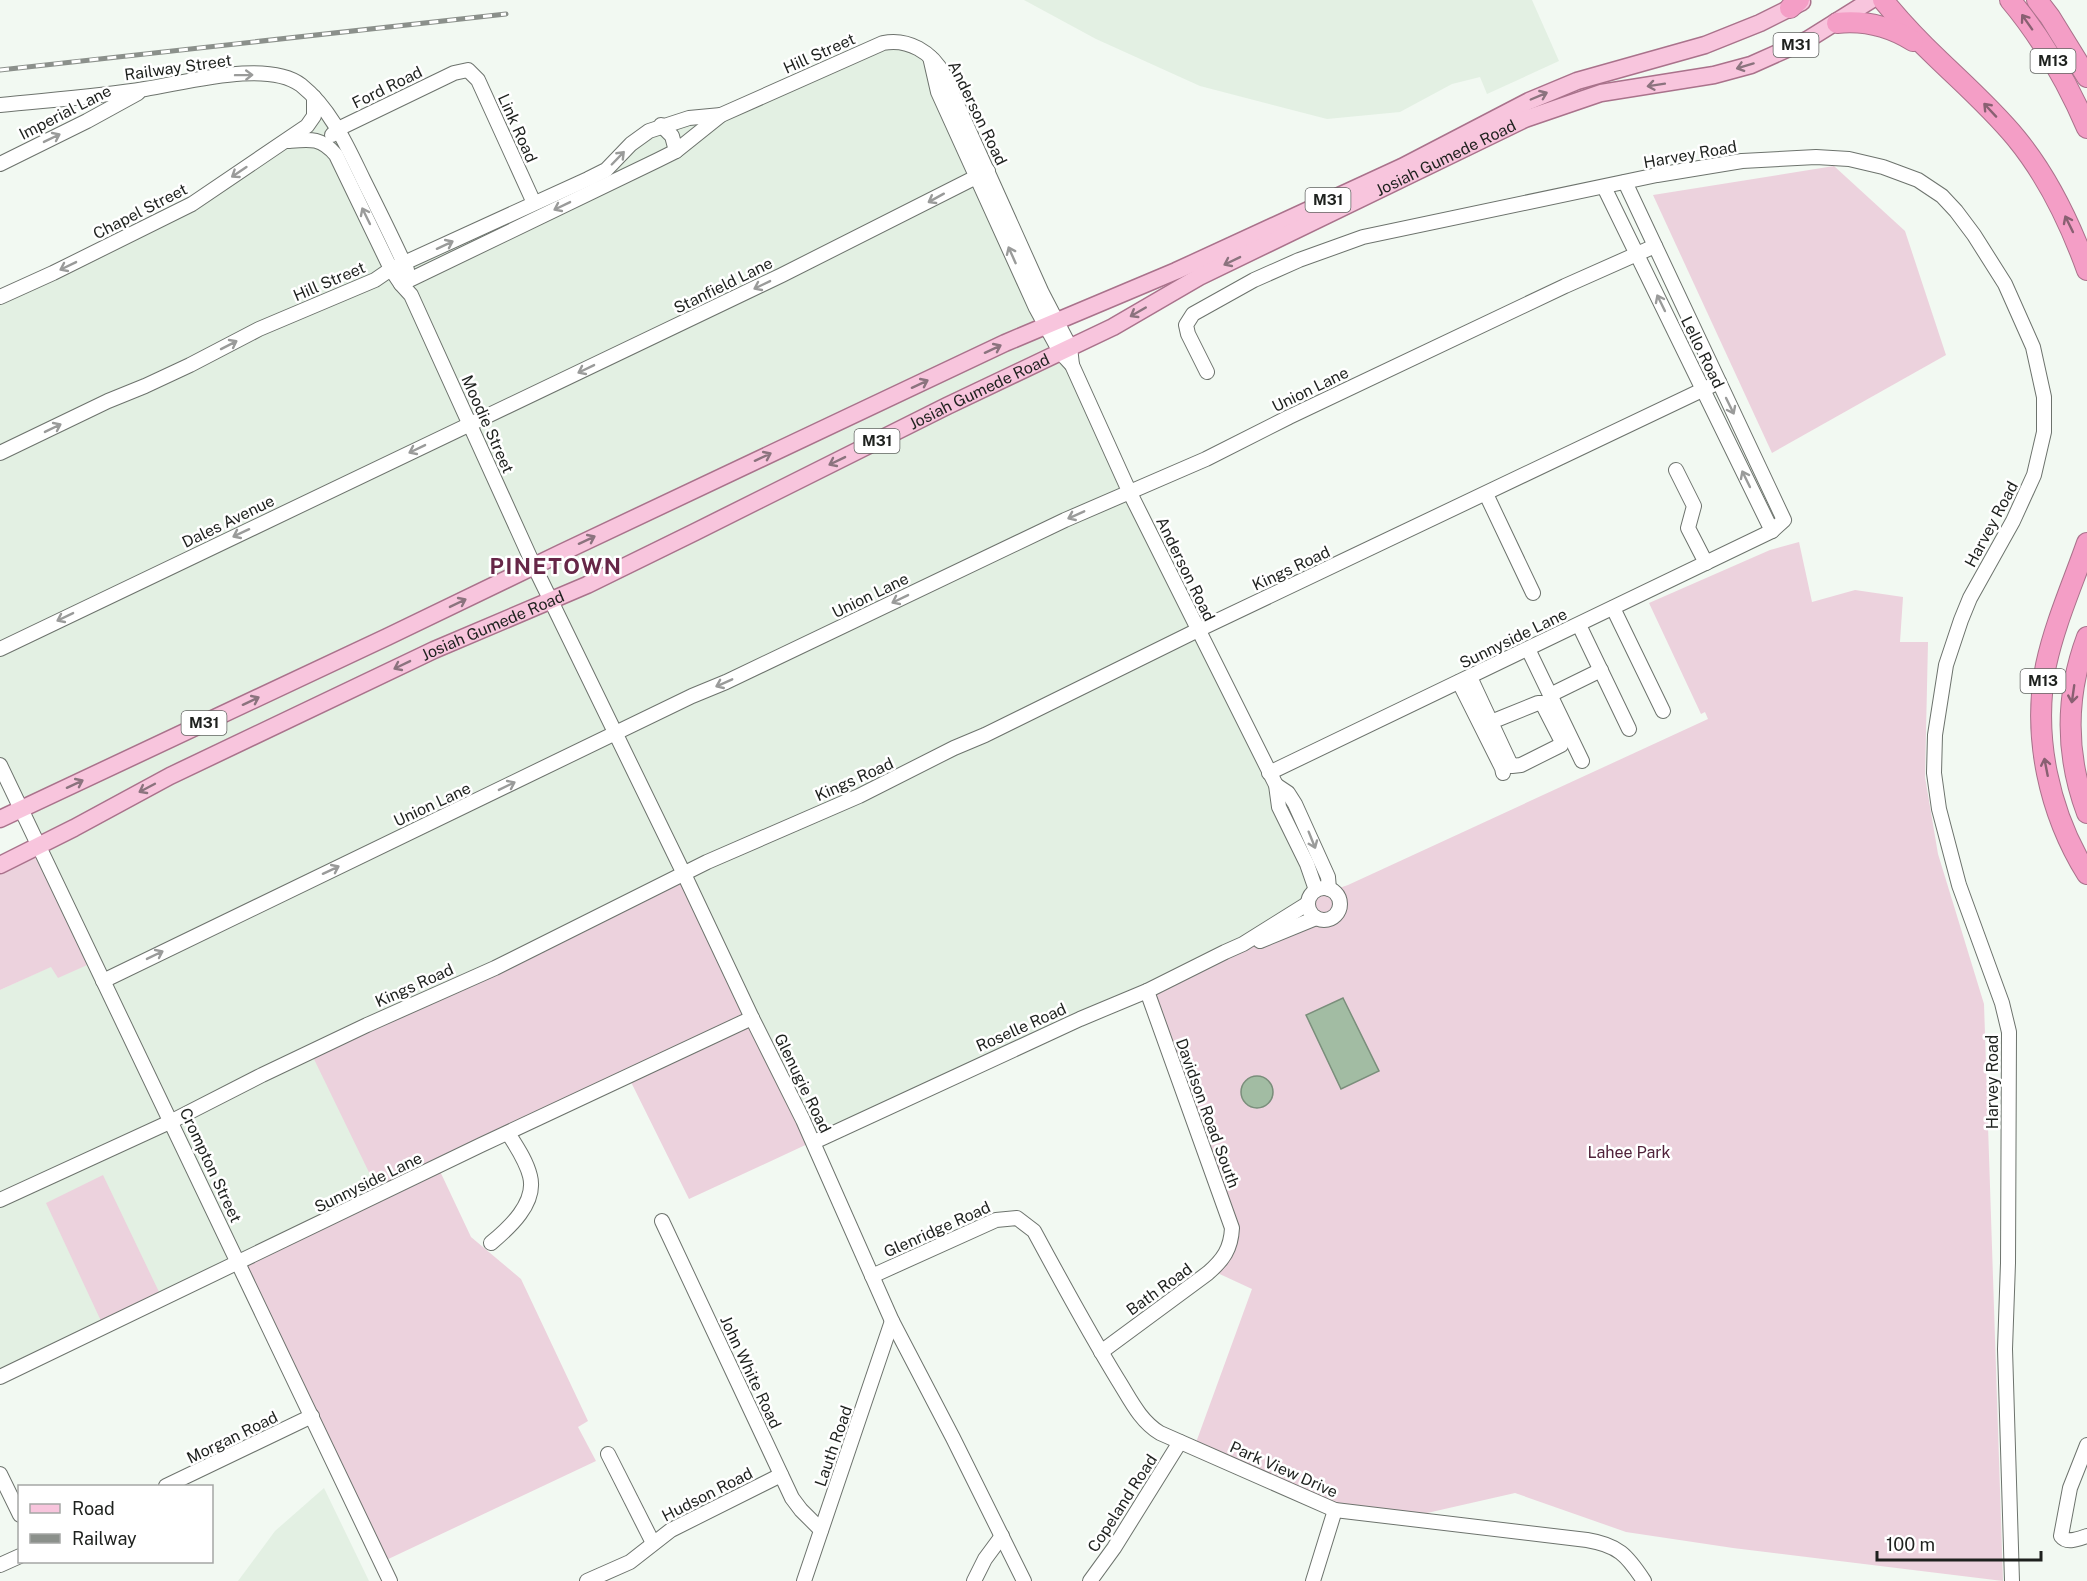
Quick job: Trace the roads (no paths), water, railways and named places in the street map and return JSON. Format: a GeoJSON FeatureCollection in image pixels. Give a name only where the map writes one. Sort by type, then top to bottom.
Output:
{"type":"FeatureCollection","features":[{"type":"Feature","properties":{"kind":"highway"},"geometry":{"type":"LineString","coordinates":[[1883,0],[1937,59],[1986,105],[2022,147],[2046,180],[2071,226],[2087,270]]}},
{"type":"Feature","properties":{"kind":"highway","name":"M13"},"geometry":{"type":"LineString","coordinates":[[2010,0],[2063,78],[2087,128]]}},
{"type":"Feature","properties":{"kind":"highway","name":"M13"},"geometry":{"type":"LineString","coordinates":[[2037,0],[2087,77]]}},
{"type":"Feature","properties":{"kind":"highway"},"geometry":{"type":"LineString","coordinates":[[1837,23],[1864,22],[1896,30],[1937,59]]}},
{"type":"Feature","properties":{"kind":"highway","name":"M13"},"geometry":{"type":"LineString","coordinates":[[2087,543],[2047,662],[2040,711],[2044,758],[2061,824],[2072,851],[2087,874]]}},
{"type":"Feature","properties":{"kind":"highway","name":"M13"},"geometry":{"type":"LineString","coordinates":[[2087,638],[2076,675],[2069,726],[2075,776],[2087,813]]}},
{"type":"Feature","properties":{"kind":"main road","name":"Josiah Gumede Road"},"geometry":{"type":"LineString","coordinates":[[0,865],[170,776],[434,650],[552,600],[695,532],[947,406],[1113,327],[1199,277],[1425,170],[1525,119],[1600,93],[1714,75],[1751,65],[1807,40],[1871,0]]}},
{"type":"Feature","properties":{"kind":"main road","name":"Josiah Gumede Road"},"geometry":{"type":"LineString","coordinates":[[0,819],[1051,323],[1176,271],[1402,167],[1546,94],[1577,81],[1706,45],[1760,23],[1798,3]]}},
{"type":"Feature","properties":{"kind":"street","name":"Hill Street"},"geometry":{"type":"LineString","coordinates":[[406,282],[675,151],[721,115],[883,43],[900,41],[920,49],[930,57]]}},
{"type":"Feature","properties":{"kind":"street","name":"Anderson Road"},"geometry":{"type":"LineString","coordinates":[[930,57],[944,75],[982,173],[1129,491],[1272,779],[1279,807],[1306,864],[1322,889]]}},
{"type":"Feature","properties":{"kind":"street","name":"Ford Road"},"geometry":{"type":"LineString","coordinates":[[324,143],[338,129],[454,73],[468,70]]}},
{"type":"Feature","properties":{"kind":"street","name":"Link Road"},"geometry":{"type":"LineString","coordinates":[[468,70],[478,80],[534,203]]}},
{"type":"Feature","properties":{"kind":"street","name":"Railway Street"},"geometry":{"type":"LineString","coordinates":[[0,105],[145,89],[238,74],[268,74],[288,77],[299,84],[314,97],[338,129]]}},
{"type":"Feature","properties":{"kind":"street","name":"Imperial Lane"},"geometry":{"type":"LineString","coordinates":[[0,164],[145,89]]}},
{"type":"Feature","properties":{"kind":"street","name":"Chapel Street"},"geometry":{"type":"LineString","coordinates":[[0,297],[192,204],[308,126],[315,110],[314,97]]}},
{"type":"Feature","properties":{"kind":"street","name":"Hill Street"},"geometry":{"type":"LineString","coordinates":[[0,453],[108,400],[181,369],[260,329],[375,280],[398,266],[606,170],[638,137],[661,125],[689,118],[721,115]]}},
{"type":"Feature","properties":{"kind":"street"},"geometry":{"type":"LineString","coordinates":[[661,125],[672,136],[675,151]]}},
{"type":"Feature","properties":{"kind":"street","name":"Moodie Street"},"geometry":{"type":"LineString","coordinates":[[338,129],[398,266]]}},
{"type":"Feature","properties":{"kind":"street"},"geometry":{"type":"LineString","coordinates":[[288,141],[315,140],[324,143]]}},
{"type":"Feature","properties":{"kind":"street","name":"Moodie Street"},"geometry":{"type":"LineString","coordinates":[[324,143],[339,160],[406,282],[534,566],[552,600]]}},
{"type":"Feature","properties":{"kind":"street","name":"Harvey Road"},"geometry":{"type":"LineString","coordinates":[[1207,372],[1188,334],[1187,321],[1193,314],[1254,280],[1299,260],[1363,237],[1604,186],[1742,161],[1791,157],[1849,159],[1902,173],[1932,188],[1942,196],[1986,251],[2005,284],[2033,347],[2041,379],[2044,432],[2041,451],[2027,494],[1970,598],[1952,645],[1938,708],[1934,772],[1939,809],[1959,885],[2002,1003],[2009,1032],[2008,1263],[2005,1349],[2012,1581]]}},
{"type":"Feature","properties":{"kind":"street","name":"Stanfield Lane"},"geometry":{"type":"LineString","coordinates":[[470,424],[782,275],[914,210],[982,173]]}},
{"type":"Feature","properties":{"kind":"street","name":"Lello Road"},"geometry":{"type":"LineString","coordinates":[[1625,182],[1784,520]]}},
{"type":"Feature","properties":{"kind":"street","name":"Lello Road"},"geometry":{"type":"LineString","coordinates":[[1604,186],[1772,531]]}},
{"type":"Feature","properties":{"kind":"street","name":"Union Lane"},"geometry":{"type":"LineString","coordinates":[[103,981],[692,696],[726,682],[1044,530],[1206,459],[1289,417],[1655,246]]}},
{"type":"Feature","properties":{"kind":"street","name":"Kings Road"},"geometry":{"type":"LineString","coordinates":[[0,1200],[172,1121],[262,1075],[426,997],[495,968],[684,874],[878,787],[1198,630],[1719,382]]}},
{"type":"Feature","properties":{"kind":"street","name":"Dales Avenue"},"geometry":{"type":"LineString","coordinates":[[0,649],[470,424]]}},
{"type":"Feature","properties":{"kind":"street"},"geometry":{"type":"LineString","coordinates":[[1676,470],[1694,506],[1688,528],[1706,563]]}},
{"type":"Feature","properties":{"kind":"street"},"geometry":{"type":"LineString","coordinates":[[1486,494],[1533,593]]}},
{"type":"Feature","properties":{"kind":"street","name":"Sunnyside Lane"},"geometry":{"type":"LineString","coordinates":[[1272,779],[1465,679],[1772,531],[1784,520]]}},
{"type":"Feature","properties":{"kind":"street","name":"Glenugie Road"},"geometry":{"type":"LineString","coordinates":[[552,600],[752,1018],[814,1142],[892,1321],[1024,1581]]}},
{"type":"Feature","properties":{"kind":"street"},"geometry":{"type":"LineString","coordinates":[[1613,608],[1663,711]]}},
{"type":"Feature","properties":{"kind":"street"},"geometry":{"type":"LineString","coordinates":[[1579,625],[1629,729]]}},
{"type":"Feature","properties":{"kind":"street"},"geometry":{"type":"LineString","coordinates":[[1528,649],[1582,761]]}},
{"type":"Feature","properties":{"kind":"street"},"geometry":{"type":"LineString","coordinates":[[1550,695],[1601,670]]}},
{"type":"Feature","properties":{"kind":"street"},"geometry":{"type":"LineString","coordinates":[[1465,679],[1514,767],[1561,745],[1561,740],[1542,703],[1491,722]]}},
{"type":"Feature","properties":{"kind":"street"},"geometry":{"type":"LineString","coordinates":[[1465,679],[1503,773]]}},
{"type":"Feature","properties":{"kind":"street","name":"Crompton Street"},"geometry":{"type":"LineString","coordinates":[[0,765],[390,1581]]}},
{"type":"Feature","properties":{"kind":"street"},"geometry":{"type":"LineString","coordinates":[[1322,889],[1338,895],[1340,902],[1339,909],[1331,918],[1323,920],[1309,911],[1307,904],[1310,894],[1322,889]]}},
{"type":"Feature","properties":{"kind":"street","name":"Roselle Road"},"geometry":{"type":"LineString","coordinates":[[814,1142],[829,1133],[1080,1019],[1147,991],[1243,944],[1307,904]]}},
{"type":"Feature","properties":{"kind":"street","name":"Roselle Road"},"geometry":{"type":"LineString","coordinates":[[1243,944],[1265,940],[1317,918]]}},
{"type":"Feature","properties":{"kind":"street","name":"Davidson Road South"},"geometry":{"type":"LineString","coordinates":[[1147,991],[1232,1228],[1230,1247]]}},
{"type":"Feature","properties":{"kind":"street","name":"Sunnyside Lane"},"geometry":{"type":"LineString","coordinates":[[0,1377],[752,1018]]}},
{"type":"Feature","properties":{"kind":"street"},"geometry":{"type":"LineString","coordinates":[[491,1243],[516,1221],[525,1204],[531,1184],[529,1173],[508,1133]]}},
{"type":"Feature","properties":{"kind":"street","name":"Glenridge Road"},"geometry":{"type":"LineString","coordinates":[[872,1276],[996,1220],[1017,1218]]}},
{"type":"Feature","properties":{"kind":"street","name":"Park View Drive"},"geometry":{"type":"LineString","coordinates":[[1017,1218],[1034,1231],[1101,1352],[1133,1405],[1149,1425],[1180,1442],[1335,1510],[1599,1542],[1620,1551],[1644,1581]]}},
{"type":"Feature","properties":{"kind":"street","name":"John White Road"},"geometry":{"type":"LineString","coordinates":[[662,1221],[781,1475],[801,1510],[821,1530]]}},
{"type":"Feature","properties":{"kind":"street","name":"Bath Road"},"geometry":{"type":"LineString","coordinates":[[1101,1352],[1208,1274],[1230,1247]]}},
{"type":"Feature","properties":{"kind":"street","name":"Lauth Road"},"geometry":{"type":"LineString","coordinates":[[804,1581],[892,1321]]}},
{"type":"Feature","properties":{"kind":"street","name":"Morgan Road"},"geometry":{"type":"LineString","coordinates":[[168,1485],[312,1416]]}},
{"type":"Feature","properties":{"kind":"street","name":"Copeland Road"},"geometry":{"type":"LineString","coordinates":[[1090,1581],[1114,1548],[1180,1442]]}},
{"type":"Feature","properties":{"kind":"street"},"geometry":{"type":"LineString","coordinates":[[2087,1445],[2070,1488],[2061,1536],[2069,1540],[2087,1536]]}},
{"type":"Feature","properties":{"kind":"street"},"geometry":{"type":"LineString","coordinates":[[608,1454],[653,1543]]}},
{"type":"Feature","properties":{"kind":"street"},"geometry":{"type":"LineString","coordinates":[[0,1474],[18,1511]]}},
{"type":"Feature","properties":{"kind":"street","name":"Hudson Road"},"geometry":{"type":"LineString","coordinates":[[587,1581],[630,1562],[671,1530],[781,1475]]}},
{"type":"Feature","properties":{"kind":"street"},"geometry":{"type":"LineString","coordinates":[[1313,1581],[1335,1510]]}},
{"type":"Feature","properties":{"kind":"street"},"geometry":{"type":"LineString","coordinates":[[974,1581],[985,1559],[1002,1536]]}},
{"type":"Feature","properties":{"kind":"street"},"geometry":{"type":"LineString","coordinates":[[0,1565],[18,1557]]}},
{"type":"Feature","properties":{"kind":"railway"},"geometry":{"type":"LineString","coordinates":[[0,70],[506,14]]}},
{"type":"Feature","properties":{"kind":"district","name":"PINETOWN"},"geometry":{"type":"Point","coordinates":[556,566]}},
{"type":"Feature","properties":{"kind":"park label","name":"Lahee Park"},"geometry":{"type":"Point","coordinates":[1629,1152]}}]}
